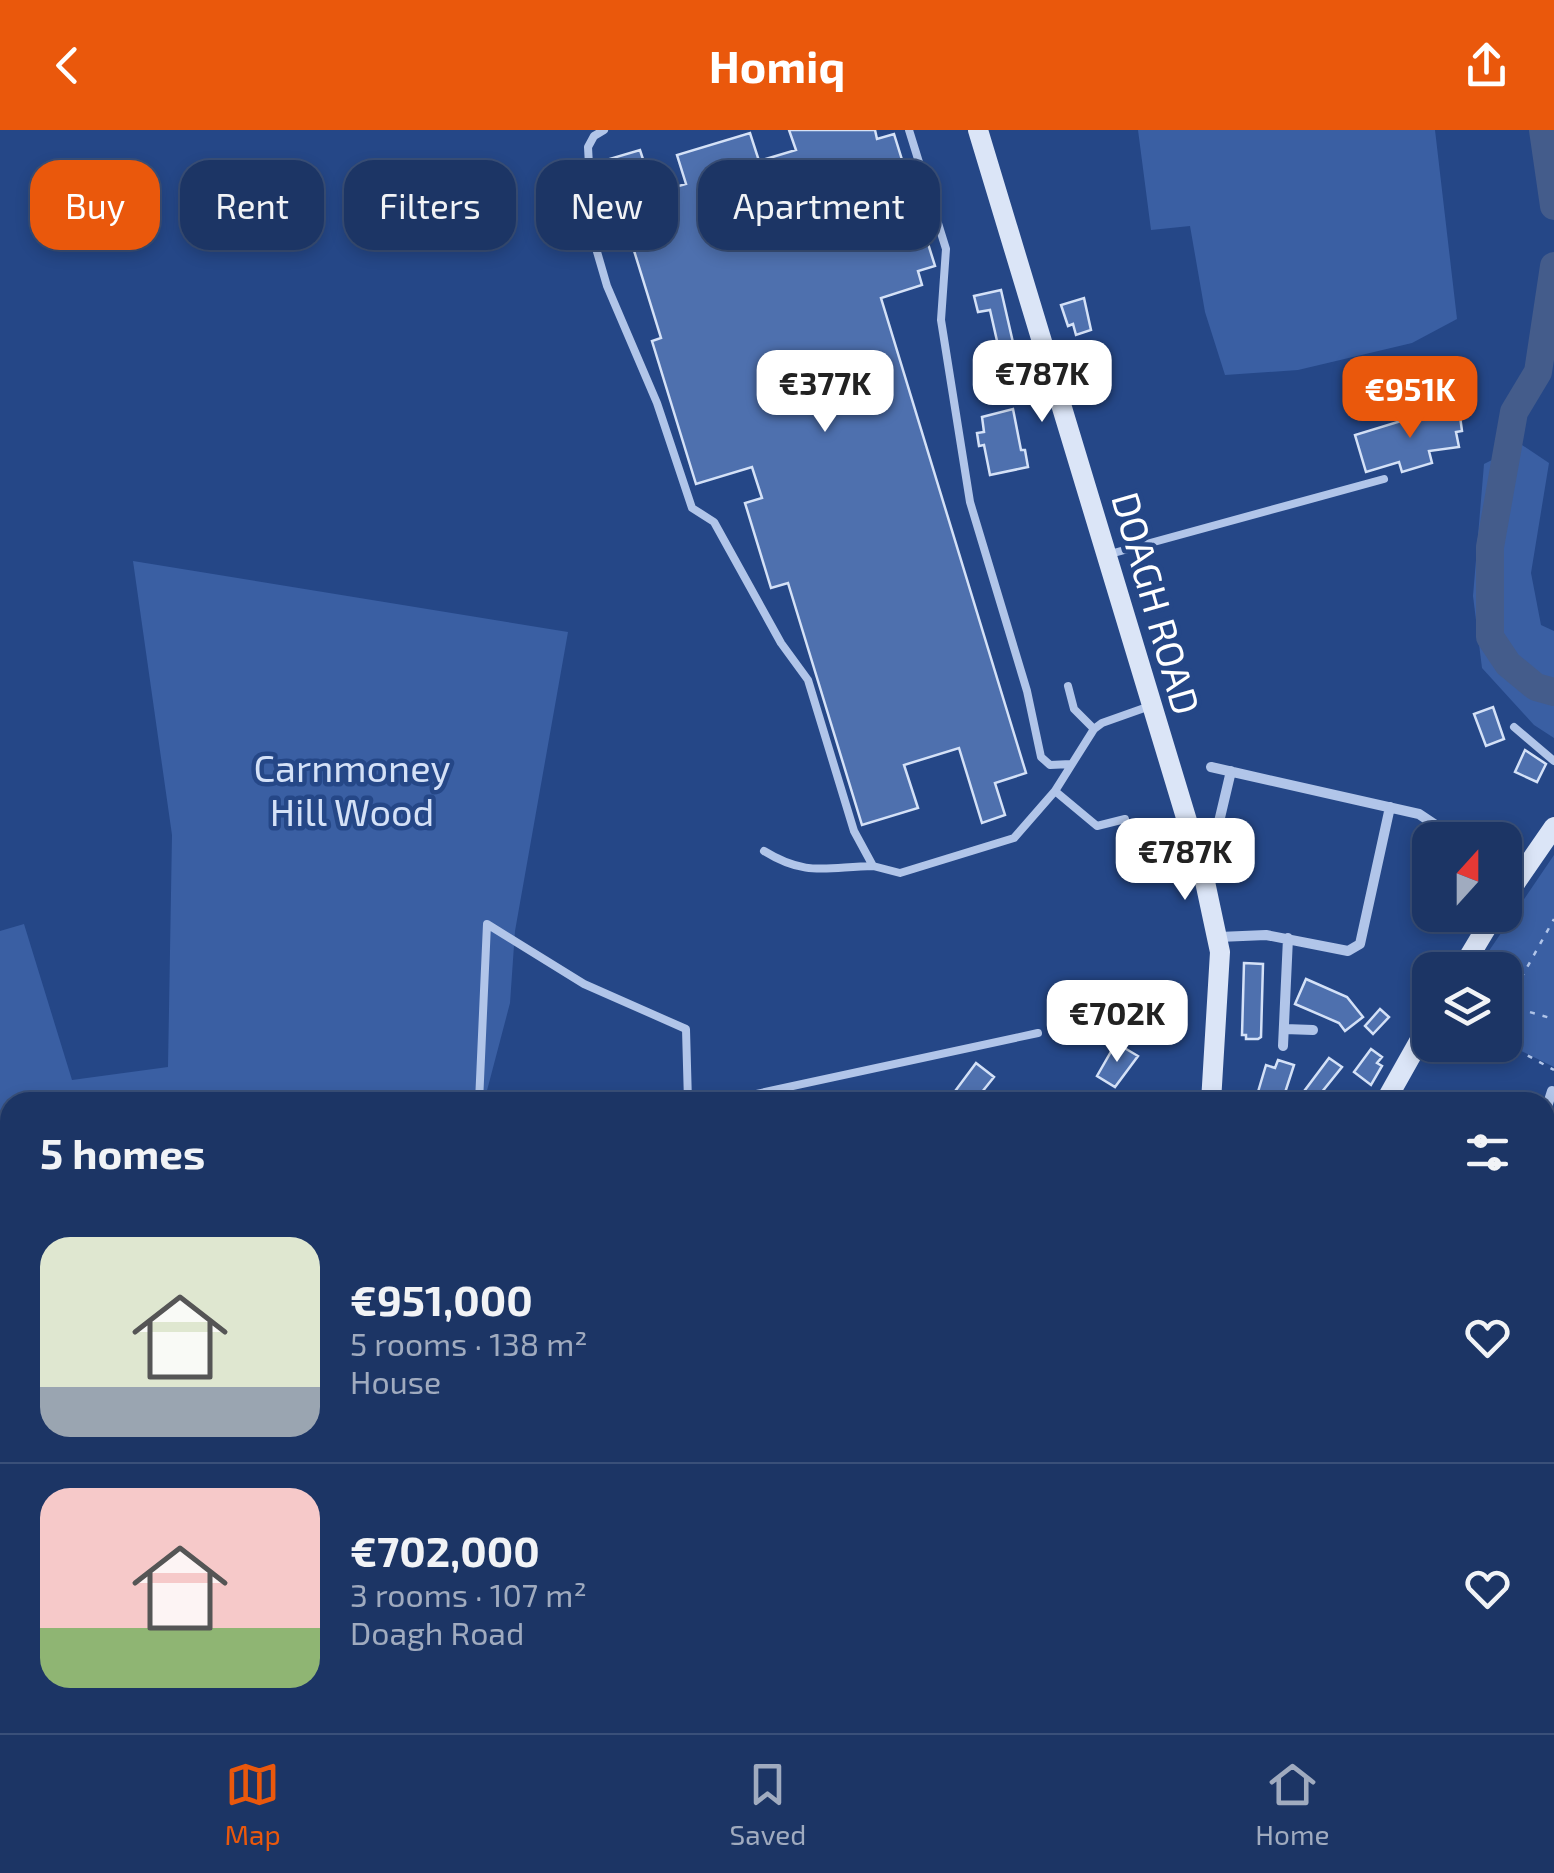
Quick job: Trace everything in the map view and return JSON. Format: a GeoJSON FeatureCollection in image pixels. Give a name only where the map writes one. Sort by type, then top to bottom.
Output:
{"type":"FeatureCollection","features":[{"type":"Feature","properties":{"kind":"main road","name":"DOAGH ROAD"},"geometry":{"type":"LineString","coordinates":[[978,130],[1204,877],[1218,936],[1211,1092]]}},
{"type":"Feature","properties":{"kind":"main road"},"geometry":{"type":"LineString","coordinates":[[1522,873],[1554,827]]}},
{"type":"Feature","properties":{"kind":"main road"},"geometry":{"type":"LineString","coordinates":[[1391,1092],[1412,1054]]}},
{"type":"Feature","properties":{"kind":"street"},"geometry":{"type":"LineString","coordinates":[[1211,767],[1419,814],[1431,822]]}},
{"type":"Feature","properties":{"kind":"street"},"geometry":{"type":"LineString","coordinates":[[1218,826],[1231,771]]}},
{"type":"Feature","properties":{"kind":"street"},"geometry":{"type":"LineString","coordinates":[[1218,936],[1266,934],[1348,951],[1360,944],[1390,807]]}},
{"type":"Feature","properties":{"kind":"street"},"geometry":{"type":"LineString","coordinates":[[1284,1046],[1288,938]]}},
{"type":"Feature","properties":{"kind":"street"},"geometry":{"type":"LineString","coordinates":[[1284,1029],[1313,1030]]}},
{"type":"Feature","properties":{"kind":"lane"},"geometry":{"type":"LineString","coordinates":[[604,130],[588,146],[593,238],[607,286],[657,403],[692,508],[714,522],[781,643],[808,680],[854,831],[873,866]]}},
{"type":"Feature","properties":{"kind":"lane"},"geometry":{"type":"LineString","coordinates":[[909,130],[948,260],[942,282],[941,320],[970,502],[1027,691],[1041,757],[1050,765],[1072,764]]}},
{"type":"Feature","properties":{"kind":"lane"},"geometry":{"type":"LineString","coordinates":[[1106,555],[1384,479]]}},
{"type":"Feature","properties":{"kind":"lane"},"geometry":{"type":"LineString","coordinates":[[1068,686],[1074,708],[1094,730]]}},
{"type":"Feature","properties":{"kind":"lane"},"geometry":{"type":"LineString","coordinates":[[764,851],[806,870],[873,866],[900,873],[1014,838],[1055,791],[1094,730],[1124,713],[1150,706]]}},
{"type":"Feature","properties":{"kind":"lane"},"geometry":{"type":"LineString","coordinates":[[1514,727],[1554,761]]}},
{"type":"Feature","properties":{"kind":"lane"},"geometry":{"type":"LineString","coordinates":[[1055,791],[1097,826],[1125,819]]}},
{"type":"Feature","properties":{"kind":"lane"},"geometry":{"type":"LineString","coordinates":[[479,1092],[487,924],[584,984],[686,1030],[688,1092]]}},
{"type":"Feature","properties":{"kind":"lane"},"geometry":{"type":"LineString","coordinates":[[765,1092],[1038,1033]]}},
{"type":"Feature","properties":{"kind":"path"},"geometry":{"type":"LineString","coordinates":[[1522,976],[1554,920]]}},
{"type":"Feature","properties":{"kind":"path"},"geometry":{"type":"LineString","coordinates":[[1522,1010],[1554,1019]]}},
{"type":"Feature","properties":{"kind":"path"},"geometry":{"type":"LineString","coordinates":[[1522,1052],[1554,1070]]}},
{"type":"Feature","properties":{"kind":"green space"},"geometry":{"type":"Polygon","coordinates":[[[1138,130],[1435,130],[1457,319],[1412,343],[1298,370],[1225,375],[1205,312],[1190,226],[1151,230],[1138,130]]]}},
{"type":"Feature","properties":{"kind":"green space"},"geometry":{"type":"Polygon","coordinates":[[[1522,445],[1549,463],[1531,573],[1541,625],[1554,631],[1554,738],[1534,725],[1482,668],[1473,596],[1484,464],[1522,445]]]}},
{"type":"Feature","properties":{"kind":"green space","name":"Carnmoney Hill Wood"},"geometry":{"type":"Polygon","coordinates":[[[133,561],[568,632],[515,931],[510,1003],[487,1092],[0,1092],[0,931],[24,924],[72,1080],[168,1067],[172,835],[133,561]]]}},
{"type":"Feature","properties":{"kind":"green space"},"geometry":{"type":"Polygon","coordinates":[[[1554,855],[1554,1067],[1522,1051],[1522,952],[1488,952],[1502,932],[1522,932],[1522,902],[1554,855]]]}},
{"type":"Feature","properties":{"kind":"building"},"geometry":{"type":"Polygon","coordinates":[[[789,130],[875,130],[877,139],[894,134],[902,160],[762,160],[796,150],[789,130]]]}},
{"type":"Feature","properties":{"kind":"building"},"geometry":{"type":"Polygon","coordinates":[[[750,133],[759,160],[698,160],[698,250],[930,250],[935,266],[918,271],[922,285],[881,298],[1026,773],[995,783],[1005,815],[982,823],[959,748],[904,765],[918,808],[862,825],[788,583],[771,588],[745,503],[762,498],[752,467],[696,484],[652,341],[661,338],[634,250],[678,250],[678,186],[686,184],[677,155],[750,133]]]}},
{"type":"Feature","properties":{"kind":"building"},"geometry":{"type":"Polygon","coordinates":[[[640,150],[643,160],[606,160],[640,150]]]}},
{"type":"Feature","properties":{"kind":"building"},"geometry":{"type":"Polygon","coordinates":[[[1001,290],[1022,382],[1007,385],[990,310],[978,312],[974,296],[1001,290]]]}},
{"type":"Feature","properties":{"kind":"building"},"geometry":{"type":"Polygon","coordinates":[[[1084,298],[1091,330],[1076,335],[1073,324],[1068,326],[1061,305],[1084,298]]]}},
{"type":"Feature","properties":{"kind":"building"},"geometry":{"type":"Polygon","coordinates":[[[1013,409],[1028,467],[990,475],[984,445],[979,446],[977,433],[984,432],[982,417],[1013,409]]]}},
{"type":"Feature","properties":{"kind":"building"},"geometry":{"type":"Polygon","coordinates":[[[1459,409],[1459,447],[1429,451],[1432,463],[1402,472],[1399,462],[1366,472],[1355,435],[1414,417],[1459,409]]]}},
{"type":"Feature","properties":{"kind":"building"},"geometry":{"type":"Polygon","coordinates":[[[1493,707],[1504,739],[1486,746],[1474,714],[1493,707]]]}},
{"type":"Feature","properties":{"kind":"building"},"geometry":{"type":"Polygon","coordinates":[[[1525,750],[1546,764],[1537,782],[1515,772],[1525,750]]]}},
{"type":"Feature","properties":{"kind":"building"},"geometry":{"type":"Polygon","coordinates":[[[1244,963],[1263,964],[1258,1039],[1242,1035],[1244,963]]]}},
{"type":"Feature","properties":{"kind":"building"},"geometry":{"type":"Polygon","coordinates":[[[1306,979],[1347,997],[1363,1017],[1345,1031],[1339,1023],[1295,1004],[1306,979]]]}},
{"type":"Feature","properties":{"kind":"building"},"geometry":{"type":"Polygon","coordinates":[[[1380,1009],[1389,1017],[1373,1034],[1365,1026],[1380,1009]]]}},
{"type":"Feature","properties":{"kind":"building"},"geometry":{"type":"Polygon","coordinates":[[[1116,1043],[1138,1056],[1115,1087],[1097,1076],[1116,1043]]]}},
{"type":"Feature","properties":{"kind":"building"},"geometry":{"type":"Polygon","coordinates":[[[1371,1049],[1382,1057],[1377,1063],[1382,1066],[1371,1085],[1354,1072],[1371,1049]]]}},
{"type":"Feature","properties":{"kind":"building"},"geometry":{"type":"Polygon","coordinates":[[[1329,1058],[1342,1067],[1322,1092],[1305,1090],[1329,1058]]]}},
{"type":"Feature","properties":{"kind":"building"},"geometry":{"type":"Polygon","coordinates":[[[1278,1060],[1294,1065],[1285,1092],[1258,1092],[1266,1065],[1275,1068],[1278,1060]]]}},
{"type":"Feature","properties":{"kind":"building"},"geometry":{"type":"Polygon","coordinates":[[[976,1063],[994,1077],[982,1092],[954,1092],[976,1063]]]}},
{"type":"Feature","properties":{"kind":"waterway"},"geometry":{"type":"LineString","coordinates":[[1543,130],[1554,206]]}},
{"type":"Feature","properties":{"kind":"waterway"},"geometry":{"type":"LineString","coordinates":[[1554,266],[1538,372],[1514,412],[1490,547],[1490,637],[1508,664],[1536,687],[1554,692]]}}]}
